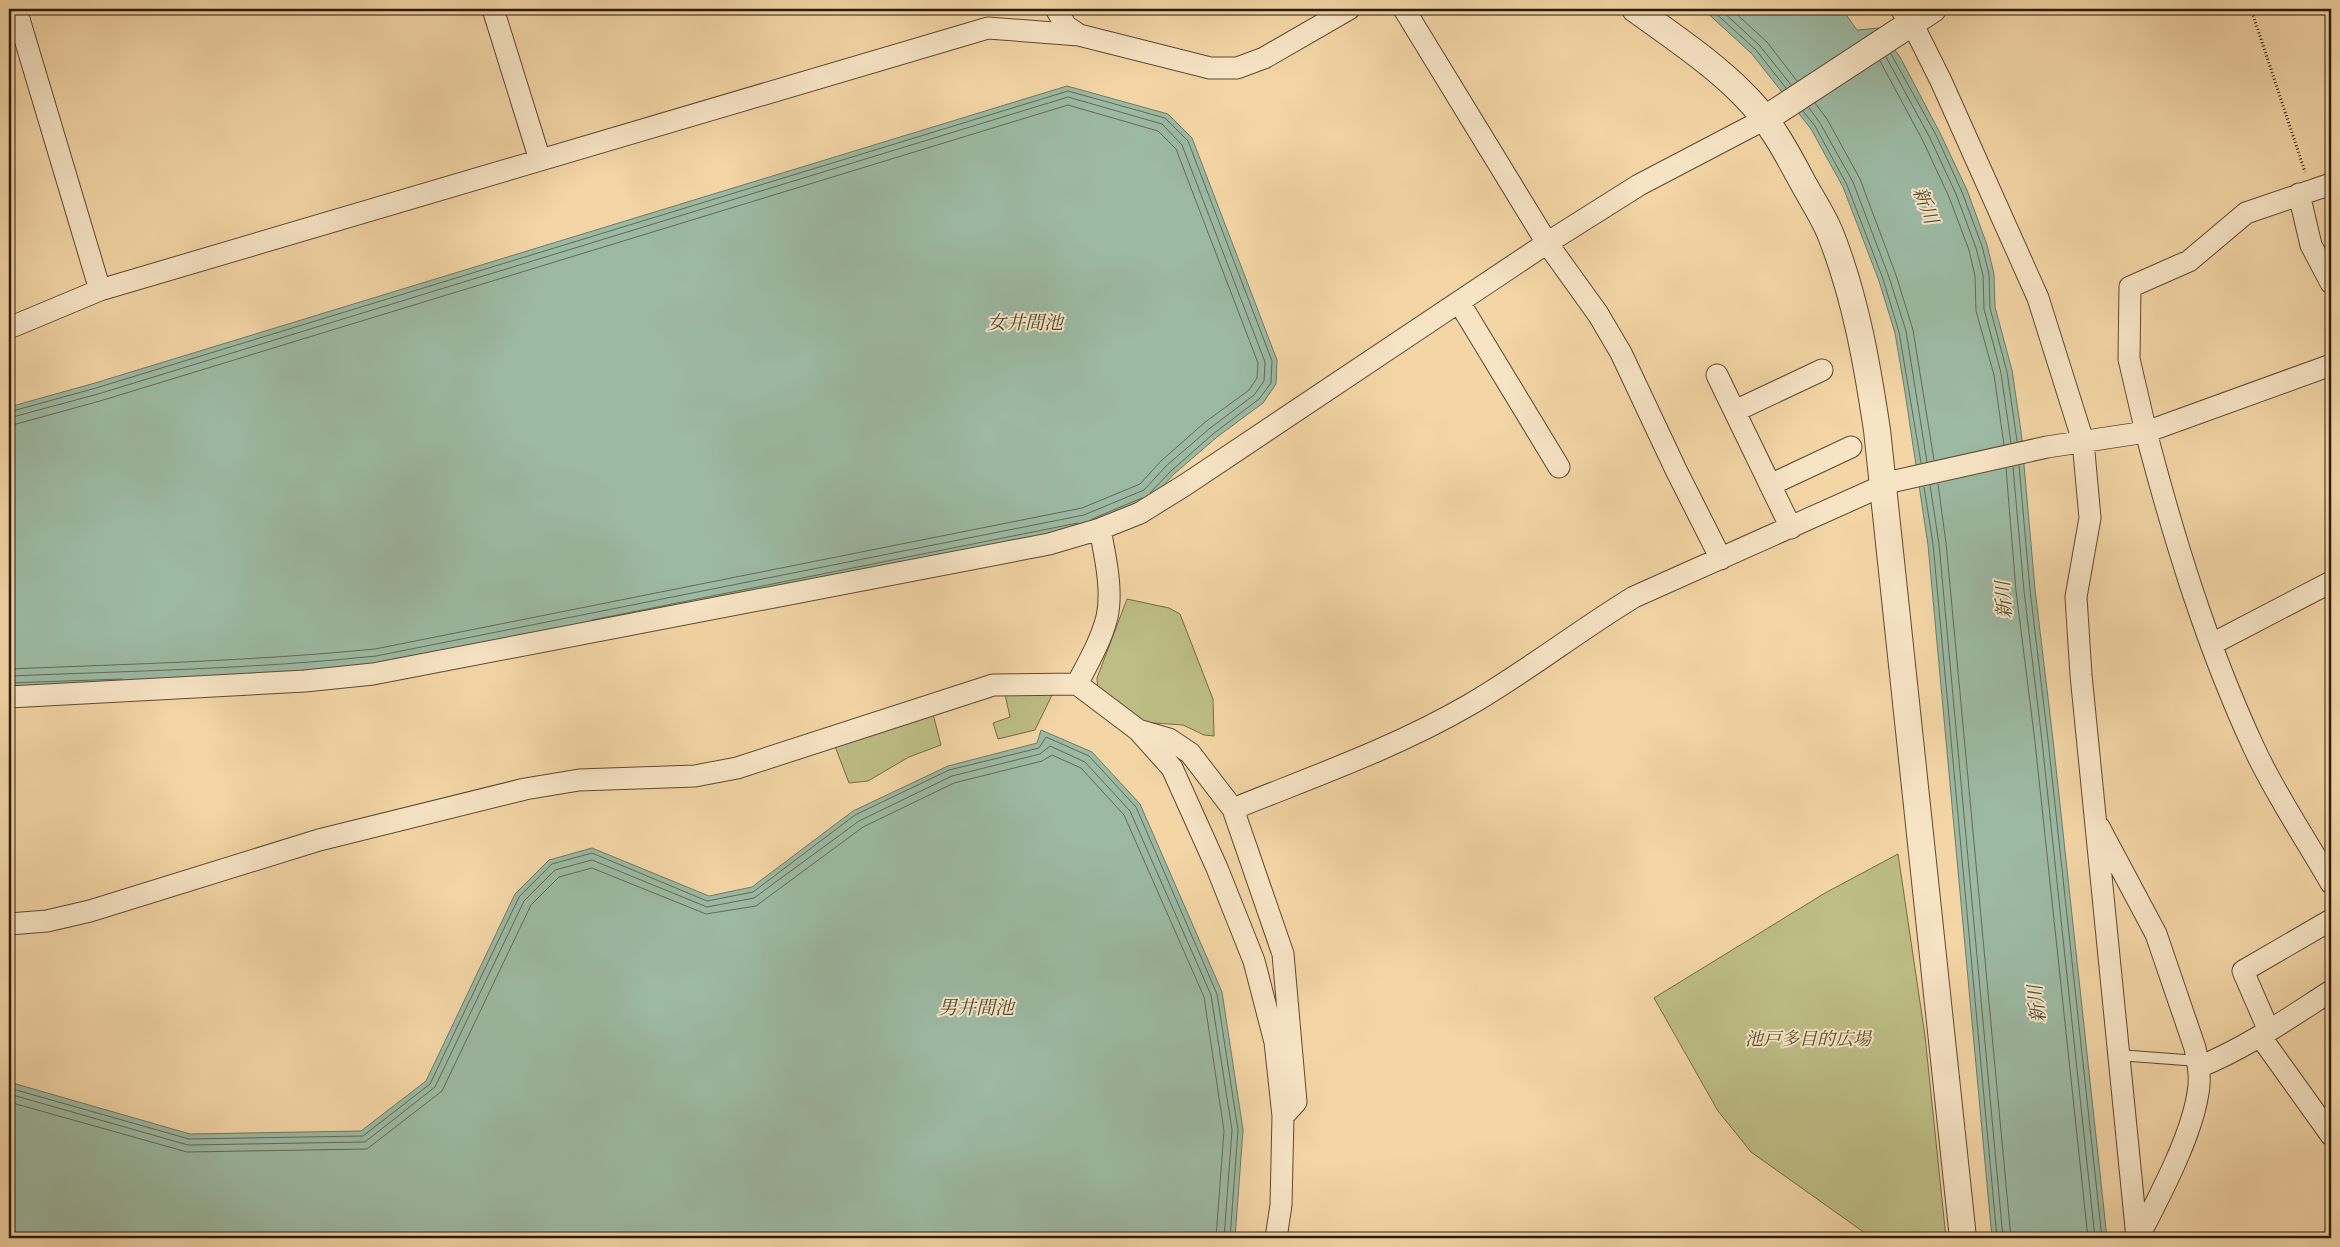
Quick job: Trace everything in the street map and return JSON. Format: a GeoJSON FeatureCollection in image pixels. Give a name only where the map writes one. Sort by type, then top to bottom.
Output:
{"type":"FeatureCollection","features":[{"type":"Feature","properties":{"kind":"street"},"geometry":{"type":"LineString","coordinates":[[16,9],[100,290]]}},
{"type":"Feature","properties":{"kind":"street"},"geometry":{"type":"LineString","coordinates":[[493,9],[540,160]]}},
{"type":"Feature","properties":{"kind":"street"},"geometry":{"type":"LineString","coordinates":[[1056,9],[1066,26],[1079,35]]}},
{"type":"Feature","properties":{"kind":"street"},"geometry":{"type":"LineString","coordinates":[[9,328],[100,290],[988,28],[1079,35],[1210,68],[1236,68],[1264,58],[1350,9]]}},
{"type":"Feature","properties":{"kind":"street"},"geometry":{"type":"LineString","coordinates":[[1404,9],[1547,243],[1598,314],[1621,354],[1721,559]]}},
{"type":"Feature","properties":{"kind":"street"},"geometry":{"type":"LineString","coordinates":[[1635,9],[1714,69],[1771,116],[1783,145],[1832,236],[1852,296],[1868,364],[1877,430],[1889,483],[1963,1238]]}},
{"type":"Feature","properties":{"kind":"street"},"geometry":{"type":"LineString","coordinates":[[9,697],[306,681],[373,674],[1049,544],[1100,529],[1140,513],[1185,485],[1547,243],[1639,185],[1771,116],[1911,18],[2038,298],[2083,441],[2090,518],[2076,597],[2081,674],[2137,1238]]}},
{"type":"Feature","properties":{"kind":"street"},"geometry":{"type":"LineString","coordinates":[[2331,283],[2311,245],[2314,189],[2246,213],[2189,261],[2130,286],[2129,359],[2168,516],[2212,644],[2255,750],[2331,883]]}},
{"type":"Feature","properties":{"kind":"street"},"geometry":{"type":"LineString","coordinates":[[1459,302],[1559,467]]}},
{"type":"Feature","properties":{"kind":"street"},"geometry":{"type":"LineString","coordinates":[[1233,809],[1419,732],[1517,676],[1599,618],[1634,597],[1889,483],[2047,447],[2146,432],[2331,365]]}},
{"type":"Feature","properties":{"kind":"street"},"geometry":{"type":"LineString","coordinates":[[1734,410],[1822,370]]}},
{"type":"Feature","properties":{"kind":"street"},"geometry":{"type":"LineString","coordinates":[[1717,375],[1791,528]]}},
{"type":"Feature","properties":{"kind":"street"},"geometry":{"type":"LineString","coordinates":[[1770,485],[1851,448]]}},
{"type":"Feature","properties":{"kind":"street"},"geometry":{"type":"LineString","coordinates":[[1077,684],[1096,647],[1107,616],[1108,571],[1100,529]]}},
{"type":"Feature","properties":{"kind":"street"},"geometry":{"type":"LineString","coordinates":[[2212,644],[2331,582]]}},
{"type":"Feature","properties":{"kind":"street"},"geometry":{"type":"LineString","coordinates":[[9,924],[47,921],[90,911],[319,840],[525,789],[579,780],[695,776],[737,768],[993,685],[1077,684],[1138,730],[1172,768],[1217,868],[1254,961],[1275,1042],[1283,1116],[1281,1205],[1276,1238]]}},
{"type":"Feature","properties":{"kind":"street"},"geometry":{"type":"LineString","coordinates":[[1138,730],[1169,739],[1190,752],[1233,809],[1283,954],[1296,1102],[1283,1116]]}},
{"type":"Feature","properties":{"kind":"street"},"geometry":{"type":"LineString","coordinates":[[2094,818],[2156,934],[2198,1064],[2198,1093],[2188,1130],[2167,1182],[2137,1238]]}},
{"type":"Feature","properties":{"kind":"street"},"geometry":{"type":"LineString","coordinates":[[2331,920],[2243,971],[2264,1034],[2331,1134]]}},
{"type":"Feature","properties":{"kind":"street"},"geometry":{"type":"LineString","coordinates":[[2198,1064],[2221,1058],[2264,1034],[2331,991]]}},
{"type":"Feature","properties":{"kind":"lane"},"geometry":{"type":"LineString","coordinates":[[2118,1055],[2198,1064]]}},
{"type":"Feature","properties":{"kind":"path"},"geometry":{"type":"LineString","coordinates":[[2251,9],[2314,189]]}},
{"type":"Feature","properties":{"kind":"green space"},"geometry":{"type":"Polygon","coordinates":[[[1127,599],[1169,608],[1180,614],[1213,699],[1214,736],[1204,735],[1183,725],[1140,722],[1098,690],[1097,678],[1127,599]]]}},
{"type":"Feature","properties":{"kind":"green space"},"geometry":{"type":"Polygon","coordinates":[[[1004,690],[1053,693],[1035,730],[998,739],[993,723],[1010,717],[1004,690]]]}},
{"type":"Feature","properties":{"kind":"green space"},"geometry":{"type":"Polygon","coordinates":[[[932,710],[941,745],[909,757],[868,781],[849,783],[833,741],[932,710]]]}},
{"type":"Feature","properties":{"kind":"green space","name":"池戸多目的広場"},"geometry":{"type":"Polygon","coordinates":[[[1898,854],[1925,1036],[1946,1238],[1872,1238],[1751,1152],[1718,1111],[1654,998],[1825,893],[1898,854]]]}},
{"type":"Feature","properties":{"kind":"water","name":"新川"},"geometry":{"type":"Polygon","coordinates":[[[1703,9],[1842,9],[1857,30],[1879,28],[1900,57],[1940,133],[1967,190],[1987,245],[1994,274],[1995,307],[2012,370],[2021,431],[2035,589],[2107,1238],[1992,1238],[1928,545],[1895,333],[1879,281],[1843,187],[1811,129],[1752,54],[1703,9]]]}},
{"type":"Feature","properties":{"kind":"water","name":"女井間池"},"geometry":{"type":"Polygon","coordinates":[[[1067,86],[1168,114],[1192,138],[1277,360],[1276,384],[1263,403],[1217,437],[1174,474],[1150,500],[1088,526],[378,668],[9,688],[9,407],[95,383],[1067,86]]]}},
{"type":"Feature","properties":{"kind":"water","name":"男井間池"},"geometry":{"type":"Polygon","coordinates":[[[1041,730],[1092,752],[1140,804],[1222,992],[1243,1130],[1235,1238],[9,1238],[9,1082],[190,1134],[361,1131],[426,1081],[515,894],[549,860],[592,848],[709,896],[752,887],[853,811],[948,766],[1037,743],[1041,730]]]}}]}
